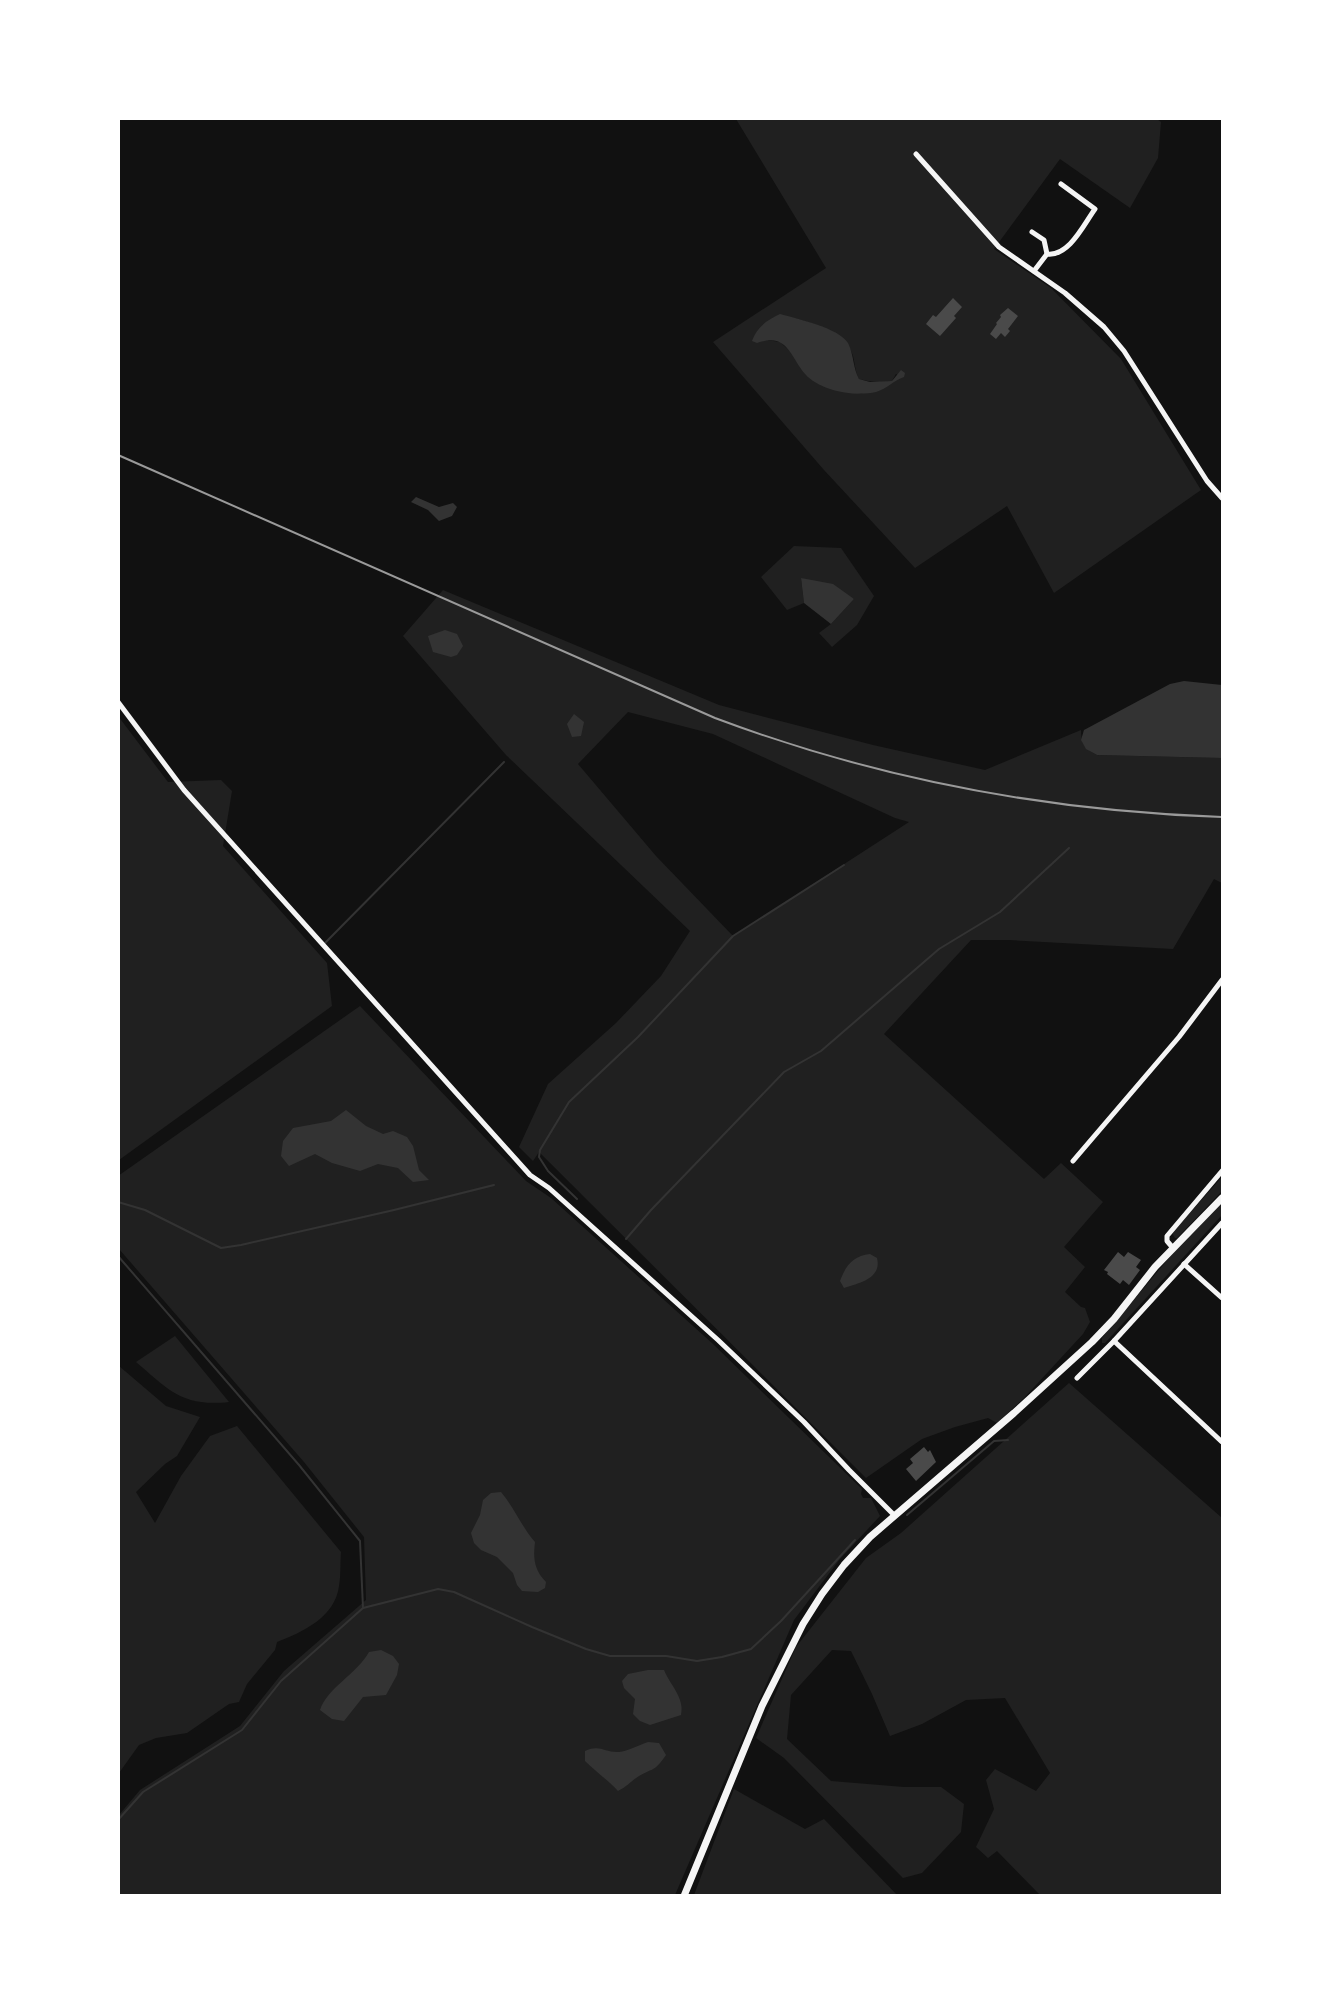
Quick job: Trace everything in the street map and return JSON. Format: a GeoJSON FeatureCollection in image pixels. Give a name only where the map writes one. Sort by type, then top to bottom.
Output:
{"type":"FeatureCollection","features":[{"type":"Feature","properties":{"kind":"main road"},"geometry":{"type":"LineString","coordinates":[[684,1896],[762,1706],[803,1624],[844,1565],[894,1515],[1014,1413],[1092,1342],[1173,1248],[1222,1198]]}},
{"type":"Feature","properties":{"kind":"street"},"geometry":{"type":"LineString","coordinates":[[916,154],[999,247],[1065,293],[1124,351],[1208,481],[1222,498]]}},
{"type":"Feature","properties":{"kind":"street"},"geometry":{"type":"LineString","coordinates":[[1047,254],[1055,255],[1065,249],[1095,209],[1061,184]]}},
{"type":"Feature","properties":{"kind":"street"},"geometry":{"type":"LineString","coordinates":[[1032,232],[1044,240],[1047,254],[1034,271]]}},
{"type":"Feature","properties":{"kind":"street"},"geometry":{"type":"LineString","coordinates":[[118,702],[184,790],[530,1174],[549,1188],[718,1340],[804,1422],[894,1515]]}},
{"type":"Feature","properties":{"kind":"street"},"geometry":{"type":"LineString","coordinates":[[1073,1161],[1179,1037],[1222,980]]}},
{"type":"Feature","properties":{"kind":"street"},"geometry":{"type":"LineString","coordinates":[[1173,1248],[1167,1241],[1167,1236],[1222,1172]]}},
{"type":"Feature","properties":{"kind":"street"},"geometry":{"type":"LineString","coordinates":[[1077,1378],[1222,1223]]}},
{"type":"Feature","properties":{"kind":"street"},"geometry":{"type":"LineString","coordinates":[[1185,1264],[1222,1298]]}},
{"type":"Feature","properties":{"kind":"street"},"geometry":{"type":"LineString","coordinates":[[1114,1341],[1222,1442]]}},
{"type":"Feature","properties":{"kind":"street"},"geometry":{"type":"LineString","coordinates":[[1092,1342],[1104,1351]]}},
{"type":"Feature","properties":{"kind":"shaded area"},"geometry":{"type":"Polygon","coordinates":[[[736,119],[1157,119],[1161,122],[1158,158],[1130,208],[1060,159],[994,249],[1051,288],[1121,359],[1201,490],[1054,593],[1007,506],[915,568],[824,470],[713,342],[826,268],[736,119]],[[794,318],[767,340],[780,342],[791,352],[806,375],[820,385],[861,394],[891,381],[875,382],[859,379],[849,348],[844,341],[829,330],[794,318]],[[896,374],[892,381],[901,377],[896,374]]]}},
{"type":"Feature","properties":{"kind":"shaded area"},"geometry":{"type":"Polygon","coordinates":[[[780,314],[817,325],[843,338],[850,348],[859,379],[870,382],[892,381],[901,370],[905,373],[904,377],[880,391],[858,394],[819,385],[805,374],[781,343],[767,340],[757,343],[752,341],[763,324],[780,314]]]}},
{"type":"Feature","properties":{"kind":"shaded area"},"geometry":{"type":"Polygon","coordinates":[[[416,497],[439,507],[453,503],[457,507],[452,516],[439,521],[428,510],[411,502],[416,497]]]}},
{"type":"Feature","properties":{"kind":"shaded area"},"geometry":{"type":"Polygon","coordinates":[[[794,546],[841,548],[874,596],[857,625],[832,647],[819,633],[831,624],[854,599],[801,578],[804,603],[787,610],[761,577],[794,546]]]}},
{"type":"Feature","properties":{"kind":"shaded area"},"geometry":{"type":"Polygon","coordinates":[[[801,578],[833,584],[854,599],[831,624],[804,603],[801,578]]]}},
{"type":"Feature","properties":{"kind":"shaded area"},"geometry":{"type":"Polygon","coordinates":[[[443,590],[719,705],[873,745],[985,770],[1081,730],[1084,746],[1097,755],[1222,758],[1222,883],[1214,879],[1173,949],[971,940],[884,1034],[1044,1179],[1061,1163],[1103,1202],[1064,1247],[1085,1267],[1065,1292],[1085,1308],[1090,1322],[1083,1334],[1024,1398],[997,1423],[988,1418],[922,1439],[866,1478],[539,1152],[533,1161],[519,1147],[548,1084],[616,1023],[661,976],[690,931],[506,755],[403,636],[443,590]],[[628,712],[578,764],[656,856],[733,936],[909,822],[895,818],[713,734],[628,712]]]}},
{"type":"Feature","properties":{"kind":"shaded area"},"geometry":{"type":"Polygon","coordinates":[[[445,630],[457,634],[463,646],[457,655],[451,657],[433,652],[428,636],[445,630]]]}},
{"type":"Feature","properties":{"kind":"shaded area"},"geometry":{"type":"Polygon","coordinates":[[[1184,681],[1222,685],[1222,758],[1097,755],[1086,749],[1081,740],[1084,730],[1170,684],[1184,681]]]}},
{"type":"Feature","properties":{"kind":"shaded area"},"geometry":{"type":"Polygon","coordinates":[[[574,714],[584,722],[581,736],[572,737],[567,724],[574,714]]]}},
{"type":"Feature","properties":{"kind":"shaded area"},"geometry":{"type":"Polygon","coordinates":[[[118,716],[168,782],[221,780],[232,791],[223,846],[327,963],[332,1006],[119,1160],[118,716]]]}},
{"type":"Feature","properties":{"kind":"shaded area"},"geometry":{"type":"Polygon","coordinates":[[[360,1006],[526,1181],[551,1198],[713,1344],[862,1489],[863,1498],[871,1498],[880,1516],[840,1559],[794,1620],[675,1895],[119,1895],[119,1815],[140,1790],[240,1726],[284,1671],[366,1600],[364,1537],[304,1462],[119,1249],[118,1176],[360,1006]]]}},
{"type":"Feature","properties":{"kind":"shaded area"},"geometry":{"type":"Polygon","coordinates":[[[346,1110],[366,1126],[383,1134],[393,1131],[407,1137],[413,1146],[419,1170],[429,1180],[413,1182],[398,1168],[378,1164],[360,1171],[332,1163],[315,1154],[289,1166],[281,1156],[283,1141],[293,1128],[331,1121],[346,1110]]]}},
{"type":"Feature","properties":{"kind":"shaded area"},"geometry":{"type":"Polygon","coordinates":[[[1222,1177],[1222,1191],[1175,1238],[1172,1233],[1222,1177]]]}},
{"type":"Feature","properties":{"kind":"shaded area"},"geometry":{"type":"Polygon","coordinates":[[[1222,1203],[1222,1215],[1105,1343],[1102,1343],[1102,1338],[1174,1252],[1222,1203]]]}},
{"type":"Feature","properties":{"kind":"shaded area"},"geometry":{"type":"Polygon","coordinates":[[[870,1254],[877,1258],[878,1265],[873,1275],[863,1282],[844,1288],[840,1281],[848,1266],[855,1259],[870,1254]]]}},
{"type":"Feature","properties":{"kind":"shaded area"},"geometry":{"type":"Polygon","coordinates":[[[175,1336],[229,1402],[199,1402],[188,1399],[168,1388],[136,1362],[175,1336]]]}},
{"type":"Feature","properties":{"kind":"shaded area"},"geometry":{"type":"Polygon","coordinates":[[[119,1366],[166,1406],[200,1417],[177,1456],[165,1464],[136,1492],[155,1523],[181,1476],[210,1436],[237,1426],[341,1552],[339,1586],[331,1606],[324,1615],[307,1628],[277,1642],[275,1650],[247,1684],[239,1702],[229,1704],[187,1733],[156,1738],[139,1745],[119,1773],[119,1366]]]}},
{"type":"Feature","properties":{"kind":"shaded area"},"geometry":{"type":"Polygon","coordinates":[[[1069,1383],[1222,1518],[1222,1895],[1040,1895],[997,1851],[988,1858],[976,1847],[994,1809],[986,1780],[995,1769],[1036,1791],[1050,1773],[1005,1698],[966,1700],[922,1724],[890,1736],[851,1651],[832,1650],[791,1695],[787,1739],[831,1781],[904,1787],[941,1787],[964,1804],[961,1832],[922,1873],[903,1878],[784,1758],[756,1738],[796,1647],[866,1558],[901,1533],[1069,1383]]]}},
{"type":"Feature","properties":{"kind":"shaded area"},"geometry":{"type":"Polygon","coordinates":[[[501,1492],[535,1542],[535,1564],[546,1582],[545,1588],[538,1592],[522,1591],[513,1573],[497,1557],[481,1550],[474,1543],[471,1533],[480,1515],[483,1500],[491,1493],[501,1492]]]}},
{"type":"Feature","properties":{"kind":"shaded area"},"geometry":{"type":"Polygon","coordinates":[[[381,1650],[393,1656],[399,1664],[397,1675],[386,1695],[363,1697],[344,1721],[332,1719],[320,1710],[329,1694],[364,1660],[369,1652],[381,1650]]]}},
{"type":"Feature","properties":{"kind":"shaded area"},"geometry":{"type":"Polygon","coordinates":[[[664,1670],[679,1697],[681,1715],[650,1725],[640,1721],[633,1714],[635,1699],[624,1688],[622,1681],[628,1674],[664,1670]]]}},
{"type":"Feature","properties":{"kind":"shaded area"},"geometry":{"type":"Polygon","coordinates":[[[648,1742],[659,1743],[666,1755],[656,1767],[618,1791],[585,1761],[585,1751],[590,1749],[619,1752],[648,1742]]]}},
{"type":"Feature","properties":{"kind":"shaded area"},"geometry":{"type":"Polygon","coordinates":[[[734,1789],[805,1829],[824,1819],[897,1895],[694,1895],[734,1789]]]}},
{"type":"Feature","properties":{"kind":"building"},"geometry":{"type":"Polygon","coordinates":[[[953,298],[962,307],[954,316],[956,318],[940,336],[926,324],[933,315],[936,317],[953,298]]]}},
{"type":"Feature","properties":{"kind":"building"},"geometry":{"type":"Polygon","coordinates":[[[1008,308],[1018,316],[1005,337],[1001,333],[996,339],[990,334],[1001,317],[1000,315],[1008,308]]]}},
{"type":"Feature","properties":{"kind":"building"},"geometry":{"type":"Polygon","coordinates":[[[1118,1252],[1124,1257],[1128,1252],[1141,1260],[1136,1267],[1140,1270],[1129,1285],[1123,1280],[1120,1284],[1104,1270],[1118,1252]]]}},
{"type":"Feature","properties":{"kind":"building"},"geometry":{"type":"Polygon","coordinates":[[[924,1447],[928,1452],[930,1450],[936,1462],[916,1481],[906,1469],[913,1463],[910,1459],[924,1447]]]}},
{"type":"Feature","properties":{"kind":"waterway"},"geometry":{"type":"LineString","coordinates":[[325,943],[504,762]]}},
{"type":"Feature","properties":{"kind":"waterway"},"geometry":{"type":"LineString","coordinates":[[626,1239],[784,1072],[821,1051],[939,949],[1000,912],[1069,848]]}},
{"type":"Feature","properties":{"kind":"waterway"},"geometry":{"type":"LineString","coordinates":[[577,1199],[548,1171],[539,1157],[540,1150],[569,1102],[638,1037],[733,936],[844,865]]}},
{"type":"Feature","properties":{"kind":"waterway"},"geometry":{"type":"LineString","coordinates":[[118,1202],[145,1210],[221,1248],[394,1210],[494,1185]]}},
{"type":"Feature","properties":{"kind":"waterway"},"geometry":{"type":"LineString","coordinates":[[118,1256],[299,1465],[360,1541],[363,1608]]}},
{"type":"Feature","properties":{"kind":"waterway"},"geometry":{"type":"LineString","coordinates":[[907,1515],[994,1441],[1008,1440]]}},
{"type":"Feature","properties":{"kind":"waterway"},"geometry":{"type":"LineString","coordinates":[[118,1820],[143,1792],[242,1730],[281,1681],[363,1608],[438,1589],[454,1592],[532,1627],[586,1649],[610,1656],[666,1656],[697,1661],[751,1649],[781,1621],[855,1540]]}},
{"type":"Feature","properties":{"kind":"railway"},"geometry":{"type":"LineString","coordinates":[[118,455],[715,718],[777,740],[839,759],[964,789],[1092,808],[1222,817]]}}]}
